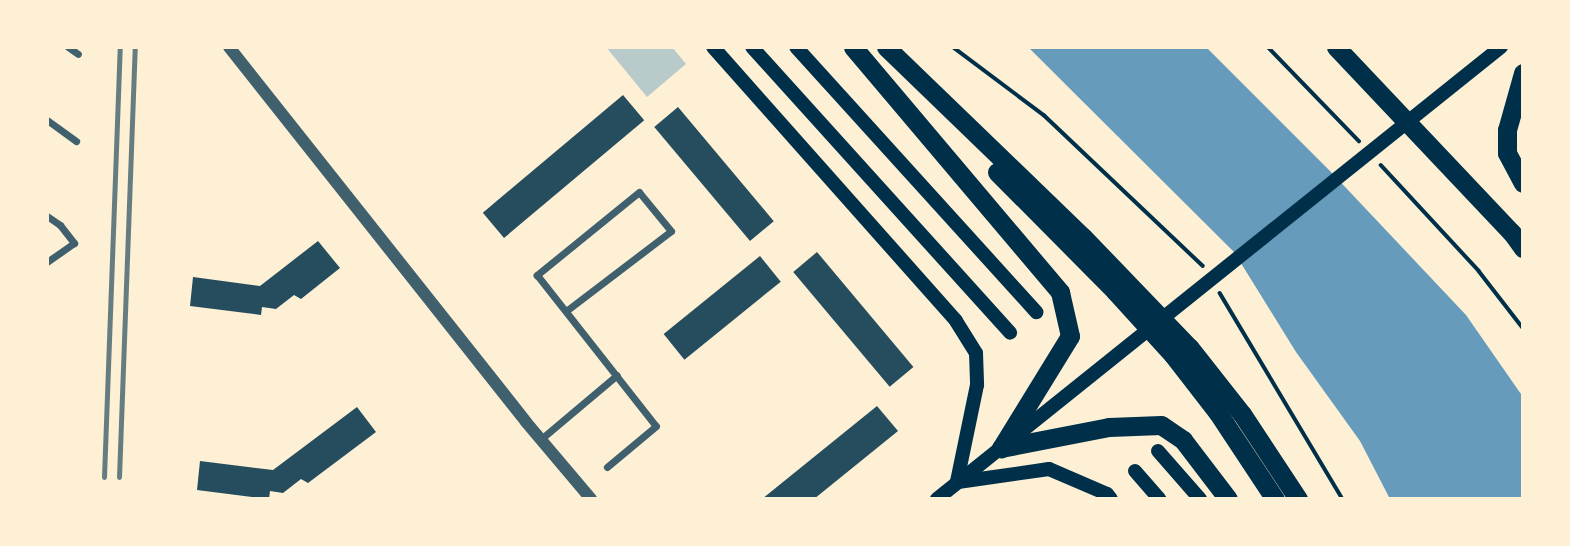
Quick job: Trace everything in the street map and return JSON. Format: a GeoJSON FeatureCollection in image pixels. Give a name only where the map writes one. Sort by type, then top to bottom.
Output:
{"type":"FeatureCollection","features":[{"type":"Feature","properties":{"kind":"highway"},"geometry":{"type":"LineString","coordinates":[[853,47],[1060,292],[1070,336],[1001,449]]}},
{"type":"Feature","properties":{"kind":"highway"},"geometry":{"type":"LineString","coordinates":[[886,47],[1083,237],[1190,348],[1249,424],[1298,499]]}},
{"type":"Feature","properties":{"kind":"highway"},"geometry":{"type":"LineString","coordinates":[[1336,47],[1512,233],[1523,248]]}},
{"type":"Feature","properties":{"kind":"highway"},"geometry":{"type":"LineString","coordinates":[[914,73],[943,117],[1106,281],[1173,355],[1218,413],[1275,499]]}},
{"type":"Feature","properties":{"kind":"highway"},"geometry":{"type":"LineString","coordinates":[[1523,73],[1507,131],[1507,153],[1523,183]]}},
{"type":"Feature","properties":{"kind":"highway"},"geometry":{"type":"LineString","coordinates":[[1001,449],[1109,427],[1161,425],[1188,446],[1228,499]]}},
{"type":"Feature","properties":{"kind":"main road"},"geometry":{"type":"LineString","coordinates":[[713,47],[957,321],[976,353],[976,385],[957,482]]}},
{"type":"Feature","properties":{"kind":"main road"},"geometry":{"type":"LineString","coordinates":[[752,47],[1010,332]]}},
{"type":"Feature","properties":{"kind":"main road"},"geometry":{"type":"LineString","coordinates":[[796,47],[1037,312]]}},
{"type":"Feature","properties":{"kind":"main road"},"geometry":{"type":"LineString","coordinates":[[937,499],[1501,47]]}},
{"type":"Feature","properties":{"kind":"main road"},"geometry":{"type":"LineString","coordinates":[[1158,451],[1200,499]]}},
{"type":"Feature","properties":{"kind":"main road"},"geometry":{"type":"LineString","coordinates":[[957,482],[1049,469],[1107,494],[1111,499]]}},
{"type":"Feature","properties":{"kind":"main road"},"geometry":{"type":"LineString","coordinates":[[1135,471],[1159,499]]}},
{"type":"Feature","properties":{"kind":"street"},"geometry":{"type":"LineString","coordinates":[[68,47],[78,54]]}},
{"type":"Feature","properties":{"kind":"street"},"geometry":{"type":"LineString","coordinates":[[229,47],[591,499]]}},
{"type":"Feature","properties":{"kind":"street"},"geometry":{"type":"LineString","coordinates":[[47,120],[76,141]]}},
{"type":"Feature","properties":{"kind":"street"},"geometry":{"type":"LineString","coordinates":[[566,311],[671,231],[639,192],[537,275],[656,426],[607,467]]}},
{"type":"Feature","properties":{"kind":"street"},"geometry":{"type":"LineString","coordinates":[[47,216],[60,225],[74,243],[47,262]]}},
{"type":"Feature","properties":{"kind":"street"},"geometry":{"type":"LineString","coordinates":[[541,439],[617,375]]}},
{"type":"Feature","properties":{"kind":"path"},"geometry":{"type":"LineString","coordinates":[[953,47],[1044,116],[1188,250],[1208,273]]}},
{"type":"Feature","properties":{"kind":"path"},"geometry":{"type":"LineString","coordinates":[[1268,47],[1366,149]]}},
{"type":"Feature","properties":{"kind":"path"},"geometry":{"type":"LineString","coordinates":[[1373,156],[1479,271],[1523,328]]}},
{"type":"Feature","properties":{"kind":"path"},"geometry":{"type":"LineString","coordinates":[[1219,290],[1343,499]]}},
{"type":"Feature","properties":{"kind":"shaded area"},"geometry":{"type":"Polygon","coordinates":[[[606,47],[672,47],[686,64],[647,97],[606,47]]]}},
{"type":"Feature","properties":{"kind":"water"},"geometry":{"type":"Polygon","coordinates":[[[1028,47],[1206,47],[1331,172],[1466,315],[1523,397],[1523,499],[1390,499],[1360,441],[1296,352],[1234,252],[1028,47]]]}},
{"type":"Feature","properties":{"kind":"building"},"geometry":{"type":"Polygon","coordinates":[[[623,95],[644,120],[504,238],[483,213],[623,95]]]}},
{"type":"Feature","properties":{"kind":"building"},"geometry":{"type":"Polygon","coordinates":[[[678,107],[774,221],[750,241],[654,127],[678,107]]]}},
{"type":"Feature","properties":{"kind":"building"},"geometry":{"type":"Polygon","coordinates":[[[318,241],[340,268],[301,299],[294,295],[276,309],[262,307],[261,315],[190,306],[193,277],[260,286],[318,241]]]}},
{"type":"Feature","properties":{"kind":"building"},"geometry":{"type":"Polygon","coordinates":[[[817,252],[913,367],[890,387],[793,272],[817,252]]]}},
{"type":"Feature","properties":{"kind":"building"},"geometry":{"type":"Polygon","coordinates":[[[760,256],[781,282],[684,360],[664,334],[760,256]]]}},
{"type":"Feature","properties":{"kind":"building"},"geometry":{"type":"Polygon","coordinates":[[[877,406],[898,431],[814,499],[762,499],[877,406]]]}},
{"type":"Feature","properties":{"kind":"building"},"geometry":{"type":"Polygon","coordinates":[[[357,407],[376,432],[308,483],[301,479],[283,493],[270,491],[269,499],[197,490],[200,461],[273,470],[357,407]]]}},
{"type":"Feature","properties":{"kind":"railway"},"geometry":{"type":"LineString","coordinates":[[104,477],[120,47]]}},
{"type":"Feature","properties":{"kind":"railway"},"geometry":{"type":"LineString","coordinates":[[119,477],[135,47]]}}]}
